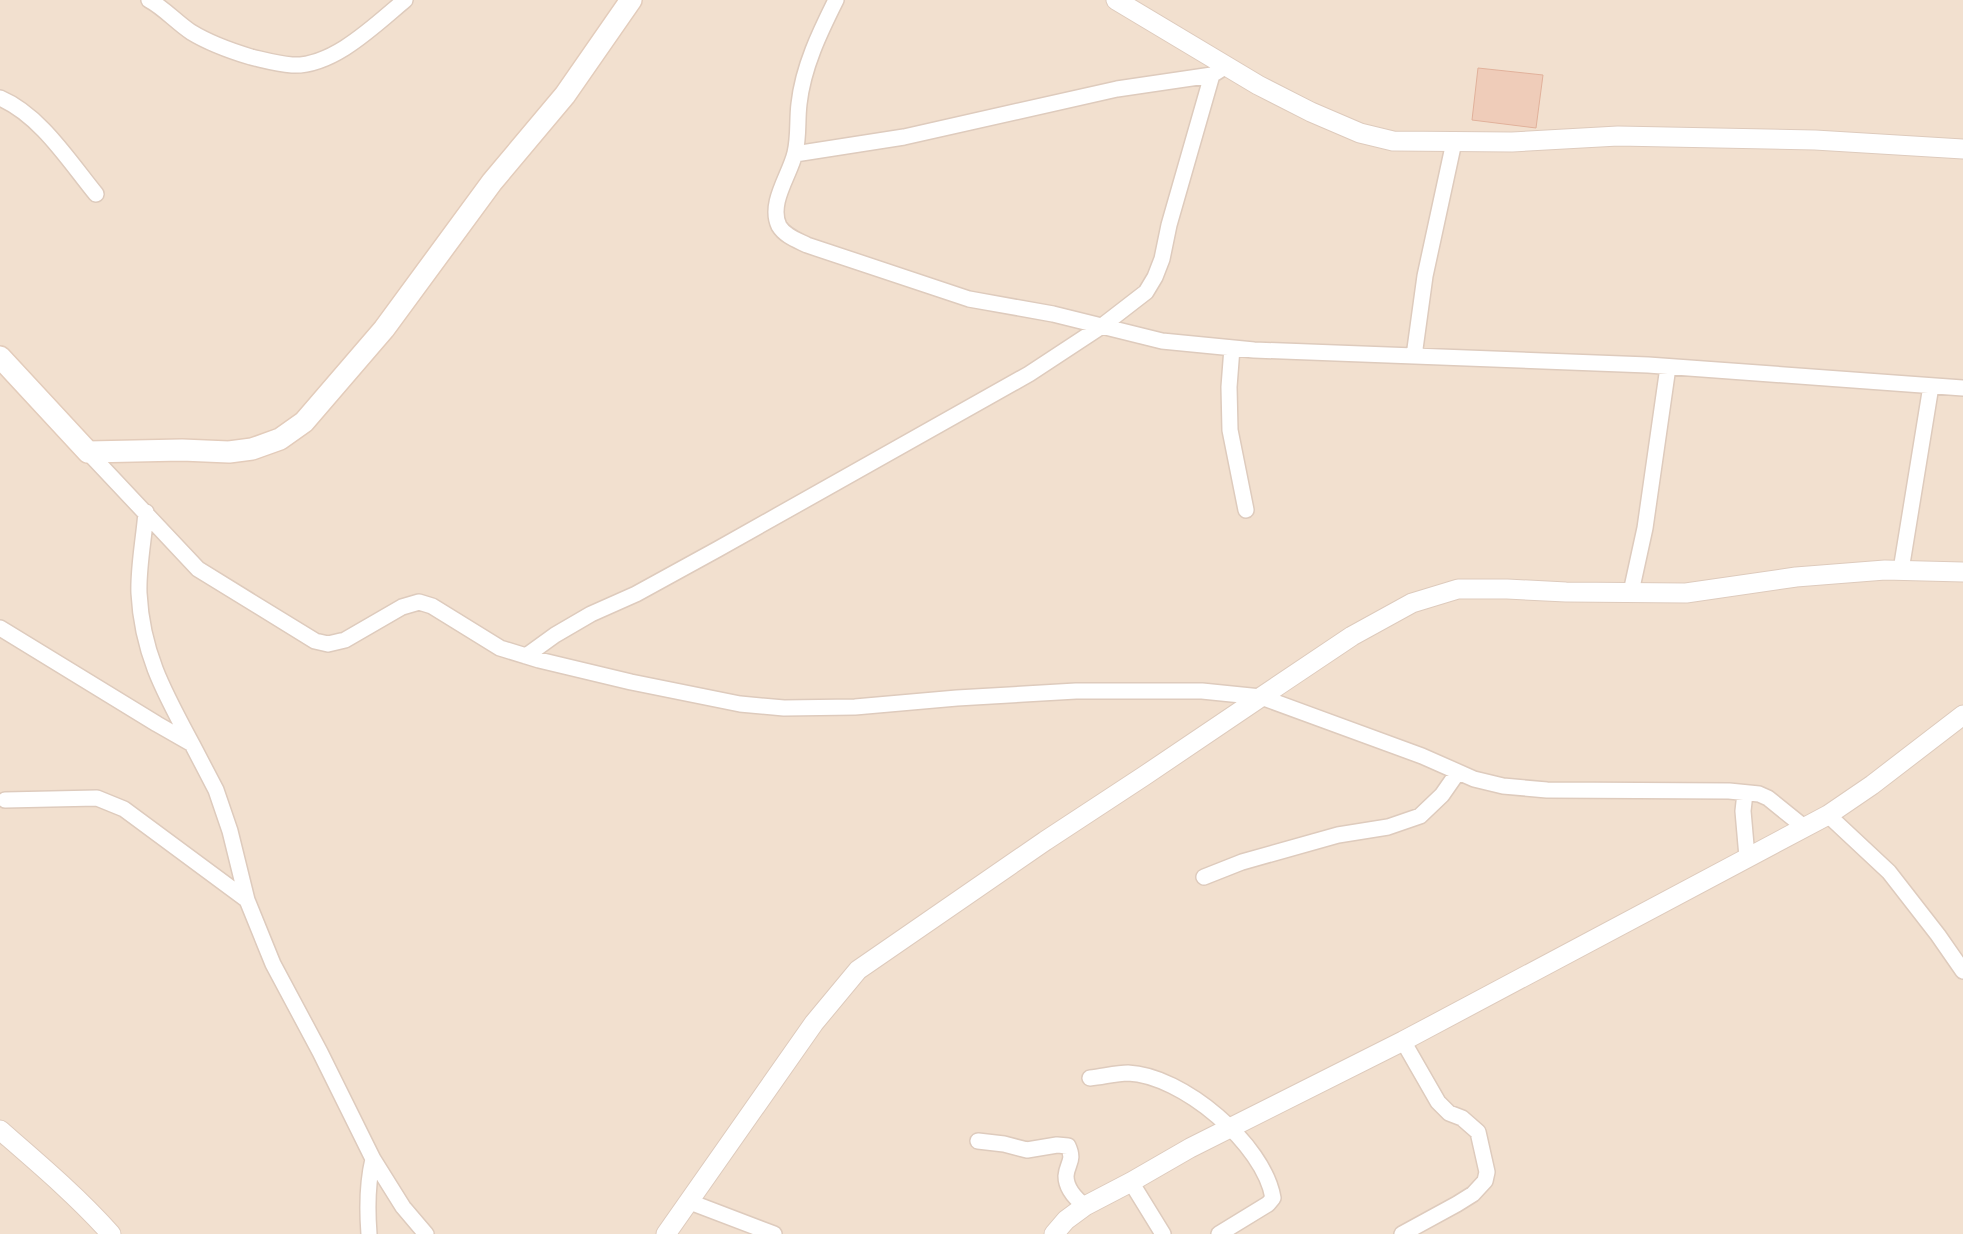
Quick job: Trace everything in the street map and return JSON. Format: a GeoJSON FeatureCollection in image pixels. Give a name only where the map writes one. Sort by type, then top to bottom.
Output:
{"type":"FeatureCollection","features":[{"type":"Feature","properties":{"kind":"main road"},"geometry":{"type":"LineString","coordinates":[[0,357],[88,452],[182,450],[229,452],[252,449],[280,439],[304,422],[384,328],[492,182],[565,95],[631,0]]}},
{"type":"Feature","properties":{"kind":"street"},"geometry":{"type":"LineString","coordinates":[[149,0],[192,32],[232,51],[266,61],[293,65],[309,64],[331,56],[366,33],[405,0]]}},
{"type":"Feature","properties":{"kind":"street"},"geometry":{"type":"LineString","coordinates":[[836,0],[810,57],[799,104],[799,131],[795,154],[779,196],[776,211],[779,226],[787,235],[807,245],[969,299],[1053,314],[1162,341],[1232,348],[1668,367],[1963,388]]}},
{"type":"Feature","properties":{"kind":"street"},"geometry":{"type":"LineString","coordinates":[[1116,0],[1220,70],[1258,85],[1360,134],[1393,142],[1512,142],[1618,136],[1815,140],[1963,149]]}},
{"type":"Feature","properties":{"kind":"street"},"geometry":{"type":"LineString","coordinates":[[795,154],[904,137],[1116,89],[1220,70]]}},
{"type":"Feature","properties":{"kind":"street"},"geometry":{"type":"LineString","coordinates":[[526,656],[576,622],[636,594],[1029,374],[1102,326],[1146,292],[1162,259],[1170,225],[1220,70]]}},
{"type":"Feature","properties":{"kind":"street"},"geometry":{"type":"LineString","coordinates":[[0,98],[15,105],[44,131],[96,194]]}},
{"type":"Feature","properties":{"kind":"street"},"geometry":{"type":"LineString","coordinates":[[1414,356],[1425,276],[1454,142]]}},
{"type":"Feature","properties":{"kind":"street"},"geometry":{"type":"LineString","coordinates":[[1232,348],[1229,387],[1230,430],[1246,510]]}},
{"type":"Feature","properties":{"kind":"street"},"geometry":{"type":"LineString","coordinates":[[1630,592],[1644,528],[1668,367]]}},
{"type":"Feature","properties":{"kind":"street"},"geometry":{"type":"LineString","coordinates":[[1901,570],[1931,386]]}},
{"type":"Feature","properties":{"kind":"street"},"geometry":{"type":"LineString","coordinates":[[88,452],[198,569],[315,640],[328,644],[345,640],[402,607],[420,602],[432,606],[500,648],[640,684],[740,704],[784,708],[855,707],[957,698],[1076,691],[1202,691],[1261,697],[1422,756],[1474,779],[1503,786],[1547,790],[1729,791],[1759,794],[1768,798],[1804,827]]}},
{"type":"Feature","properties":{"kind":"street"},"geometry":{"type":"LineString","coordinates":[[146,512],[139,591],[142,628],[151,660],[166,695],[216,790],[230,831],[247,900],[273,964],[320,1052],[373,1159],[403,1207],[426,1234]]}},
{"type":"Feature","properties":{"kind":"street"},"geometry":{"type":"LineString","coordinates":[[666,1234],[808,1031],[858,970],[1045,841],[1352,636],[1404,608],[1458,589],[1507,588],[1566,592],[1686,593],[1796,577],[1901,570],[1963,572]]}},
{"type":"Feature","properties":{"kind":"street"},"geometry":{"type":"LineString","coordinates":[[0,628],[192,744]]}},
{"type":"Feature","properties":{"kind":"street"},"geometry":{"type":"LineString","coordinates":[[1054,1234],[1066,1220],[1085,1206],[1190,1148],[1403,1040],[1828,815],[1872,785],[1963,715]]}},
{"type":"Feature","properties":{"kind":"street"},"geometry":{"type":"LineString","coordinates":[[1204,877],[1242,862],[1338,834],[1388,827],[1420,816],[1442,795],[1458,772]]}},
{"type":"Feature","properties":{"kind":"street"},"geometry":{"type":"LineString","coordinates":[[1745,793],[1743,811],[1747,857]]}},
{"type":"Feature","properties":{"kind":"street"},"geometry":{"type":"LineString","coordinates":[[5,800],[97,798],[112,803],[124,809],[247,900]]}},
{"type":"Feature","properties":{"kind":"street"},"geometry":{"type":"LineString","coordinates":[[1828,815],[1889,872],[1938,935],[1963,971]]}},
{"type":"Feature","properties":{"kind":"street"},"geometry":{"type":"LineString","coordinates":[[1402,1234],[1473,1194],[1485,1182],[1487,1172],[1478,1132],[1462,1118],[1449,1112],[1438,1102],[1403,1040]]}},
{"type":"Feature","properties":{"kind":"street"},"geometry":{"type":"LineString","coordinates":[[1090,1078],[1128,1073],[1152,1078],[1193,1097],[1231,1127],[1268,1177],[1273,1198],[1268,1204],[1219,1234]]}},
{"type":"Feature","properties":{"kind":"street"},"geometry":{"type":"LineString","coordinates":[[0,1130],[57,1180],[111,1234]]}},
{"type":"Feature","properties":{"kind":"street"},"geometry":{"type":"LineString","coordinates":[[978,1141],[1004,1144],[1027,1150],[1056,1145],[1068,1146],[1072,1154],[1066,1176],[1070,1188],[1077,1199],[1085,1206]]}},
{"type":"Feature","properties":{"kind":"street"},"geometry":{"type":"LineString","coordinates":[[369,1234],[367,1210],[368,1180],[373,1159]]}},
{"type":"Feature","properties":{"kind":"street"},"geometry":{"type":"LineString","coordinates":[[1131,1182],[1163,1234]]}},
{"type":"Feature","properties":{"kind":"street"},"geometry":{"type":"LineString","coordinates":[[690,1202],[774,1234]]}},
{"type":"Feature","properties":{"kind":"shaded area"},"geometry":{"type":"Polygon","coordinates":[[[0,0],[1963,0],[1963,1234],[0,1234],[0,0]]]}},
{"type":"Feature","properties":{"kind":"building"},"geometry":{"type":"Polygon","coordinates":[[[1478,68],[1543,75],[1536,128],[1472,120],[1478,68]]]}}]}
